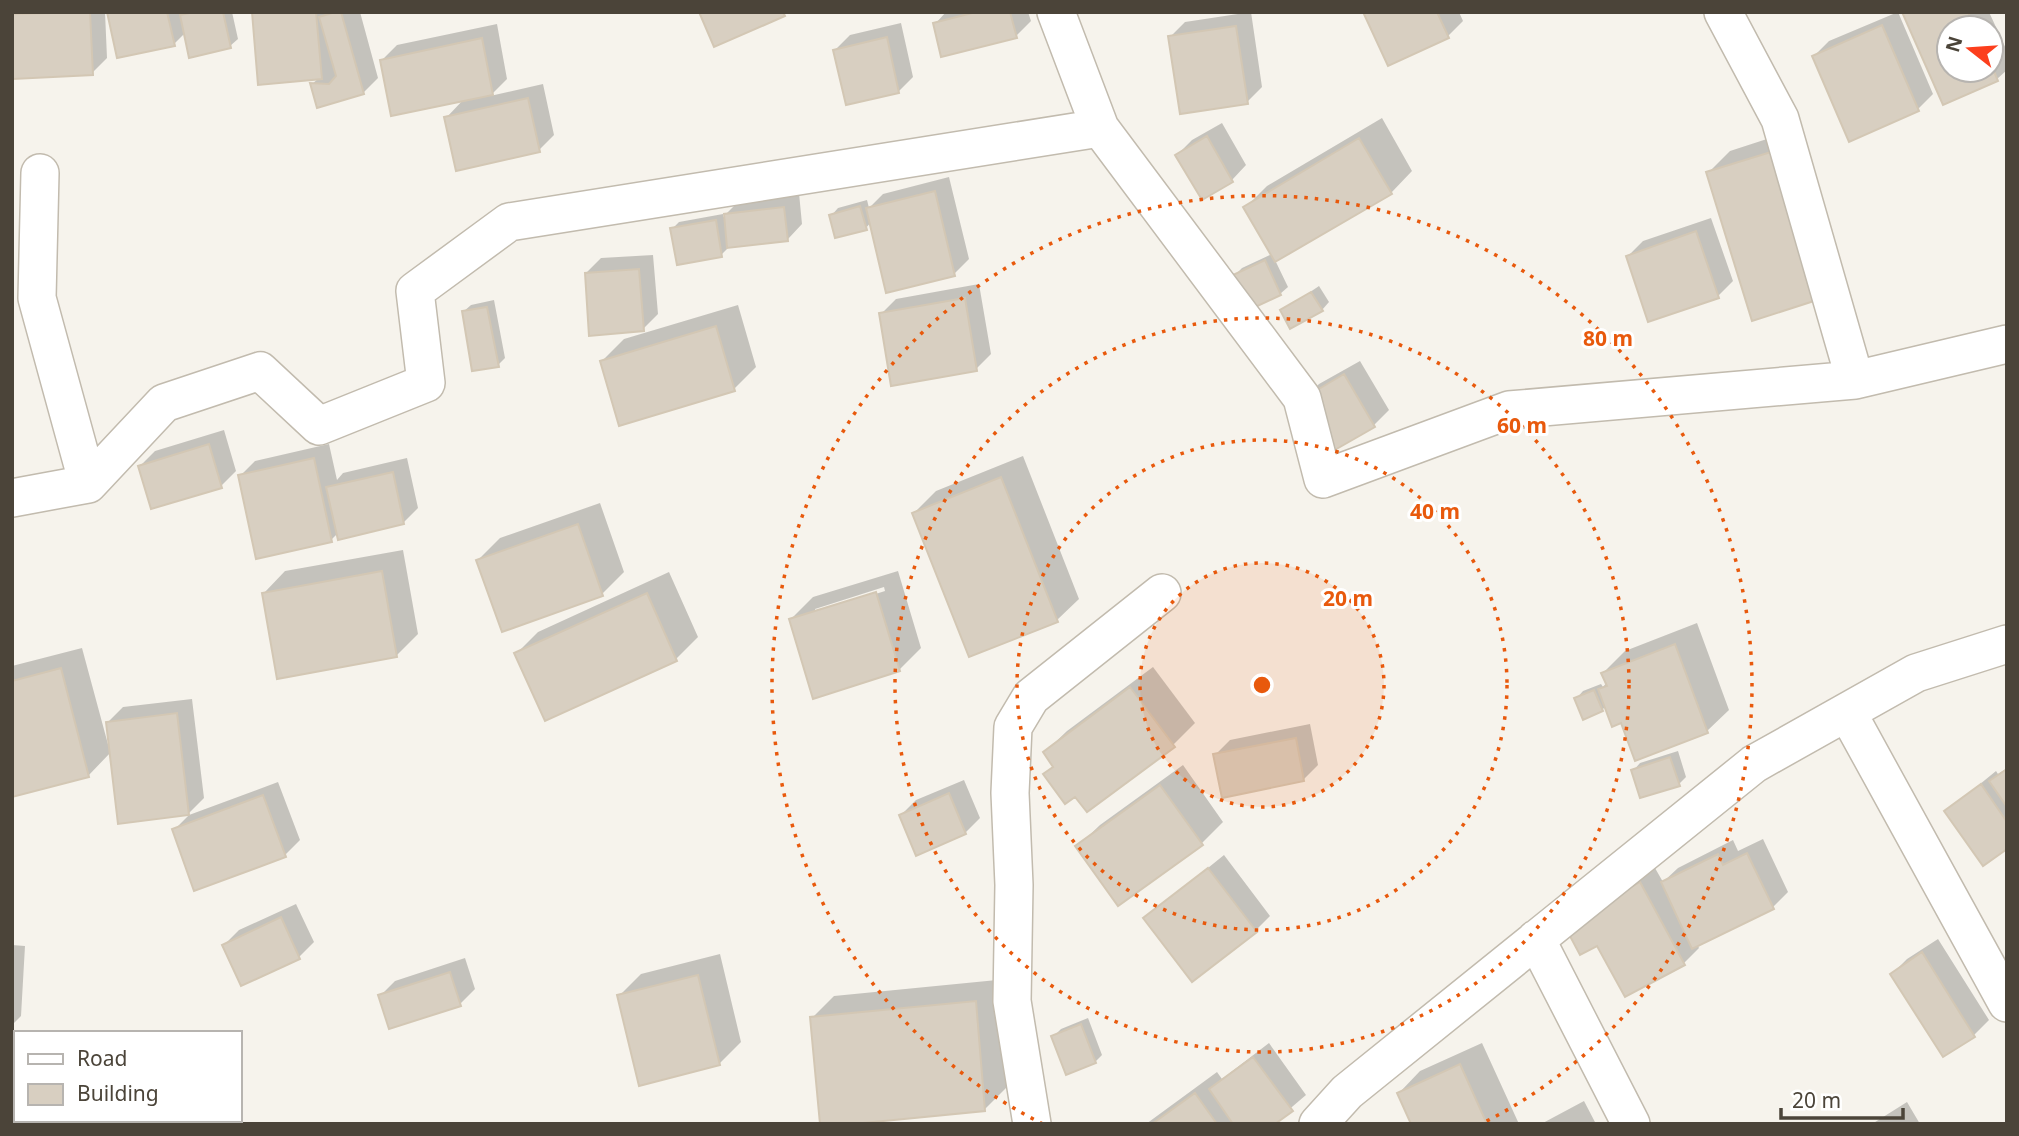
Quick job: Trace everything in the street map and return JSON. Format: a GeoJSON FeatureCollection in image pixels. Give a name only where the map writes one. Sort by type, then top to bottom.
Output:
{"type":"FeatureCollection","features":[{"type":"Feature","properties":{"kind":"street"},"geometry":{"type":"LineString","coordinates":[[1056,12],[1100,128],[1302,398],[1323,479],[1509,410],[1855,380],[2007,344]]}},
{"type":"Feature","properties":{"kind":"street"},"geometry":{"type":"LineString","coordinates":[[1723,12],[1780,119],[1855,380]]}},
{"type":"Feature","properties":{"kind":"street"},"geometry":{"type":"LineString","coordinates":[[12,498],[88,484],[164,403],[260,371],[319,426],[426,383],[415,291],[509,222],[1100,128]]}},
{"type":"Feature","properties":{"kind":"street"},"geometry":{"type":"LineString","coordinates":[[40,173],[37,298],[88,484]]}},
{"type":"Feature","properties":{"kind":"street"},"geometry":{"type":"LineString","coordinates":[[1032,1124],[1012,1002],[1014,886],[1010,793],[1013,727],[1031,697],[1162,593]]}},
{"type":"Feature","properties":{"kind":"street"},"geometry":{"type":"LineString","coordinates":[[1318,1124],[1347,1092],[1754,764],[1916,673],[2007,644]]}},
{"type":"Feature","properties":{"kind":"street"},"geometry":{"type":"LineString","coordinates":[[1847,712],[2007,1003]]}},
{"type":"Feature","properties":{"kind":"street"},"geometry":{"type":"LineString","coordinates":[[1536,939],[1632,1124]]}},
{"type":"Feature","properties":{"kind":"building"},"geometry":{"type":"Polygon","coordinates":[[[90,12],[93,75],[13,79],[12,14],[90,12]]]}},
{"type":"Feature","properties":{"kind":"building"},"geometry":{"type":"Polygon","coordinates":[[[107,12],[167,12],[175,46],[117,58],[107,12]]]}},
{"type":"Feature","properties":{"kind":"building"},"geometry":{"type":"Polygon","coordinates":[[[223,12],[231,48],[189,58],[180,15],[223,12]]]}},
{"type":"Feature","properties":{"kind":"building"},"geometry":{"type":"Polygon","coordinates":[[[252,12],[316,12],[322,79],[258,85],[252,12]]]}},
{"type":"Feature","properties":{"kind":"building"},"geometry":{"type":"Polygon","coordinates":[[[341,12],[364,94],[317,108],[310,83],[329,84],[336,76],[319,17],[341,12]]]}},
{"type":"Feature","properties":{"kind":"building"},"geometry":{"type":"Polygon","coordinates":[[[699,12],[783,12],[785,16],[714,47],[699,12]]]}},
{"type":"Feature","properties":{"kind":"building"},"geometry":{"type":"Polygon","coordinates":[[[976,12],[1010,12],[1017,38],[941,57],[933,23],[976,12]]]}},
{"type":"Feature","properties":{"kind":"building"},"geometry":{"type":"Polygon","coordinates":[[[1363,12],[1437,12],[1449,38],[1388,66],[1363,12]]]}},
{"type":"Feature","properties":{"kind":"building"},"geometry":{"type":"Polygon","coordinates":[[[1902,12],[1968,12],[1969,14],[1935,14],[1935,84],[1991,84],[1943,105],[1902,12]]]}},
{"type":"Feature","properties":{"kind":"building"},"geometry":{"type":"Polygon","coordinates":[[[1882,25],[1919,111],[1849,142],[1812,56],[1882,25]]]}},
{"type":"Feature","properties":{"kind":"building"},"geometry":{"type":"Polygon","coordinates":[[[1236,26],[1248,104],[1180,114],[1168,36],[1236,26]]]}},
{"type":"Feature","properties":{"kind":"building"},"geometry":{"type":"Polygon","coordinates":[[[887,37],[899,93],[846,105],[833,50],[887,37]]]}},
{"type":"Feature","properties":{"kind":"building"},"geometry":{"type":"Polygon","coordinates":[[[482,38],[493,95],[391,116],[380,60],[482,38]]]}},
{"type":"Feature","properties":{"kind":"building"},"geometry":{"type":"Polygon","coordinates":[[[528,98],[540,152],[456,171],[444,117],[528,98]]]}},
{"type":"Feature","properties":{"kind":"building"},"geometry":{"type":"Polygon","coordinates":[[[1207,136],[1233,182],[1202,200],[1175,155],[1207,136]]]}},
{"type":"Feature","properties":{"kind":"building"},"geometry":{"type":"Polygon","coordinates":[[[1359,138],[1392,194],[1275,262],[1243,207],[1359,138]]]}},
{"type":"Feature","properties":{"kind":"building"},"geometry":{"type":"Polygon","coordinates":[[[1771,152],[1817,300],[1752,321],[1706,172],[1771,152]]]}},
{"type":"Feature","properties":{"kind":"building"},"geometry":{"type":"Polygon","coordinates":[[[935,191],[955,276],[886,293],[866,208],[935,191]]]}},
{"type":"Feature","properties":{"kind":"building"},"geometry":{"type":"Polygon","coordinates":[[[860,206],[867,230],[835,238],[829,215],[860,206]]]}},
{"type":"Feature","properties":{"kind":"building"},"geometry":{"type":"Polygon","coordinates":[[[784,207],[788,241],[727,248],[724,214],[784,207]]]}},
{"type":"Feature","properties":{"kind":"building"},"geometry":{"type":"Polygon","coordinates":[[[716,220],[722,257],[677,265],[670,228],[716,220]]]}},
{"type":"Feature","properties":{"kind":"building"},"geometry":{"type":"Polygon","coordinates":[[[1696,231],[1719,298],[1648,322],[1626,256],[1696,231]]]}},
{"type":"Feature","properties":{"kind":"building"},"geometry":{"type":"Polygon","coordinates":[[[1265,260],[1281,295],[1249,310],[1233,275],[1265,260]]]}},
{"type":"Feature","properties":{"kind":"building"},"geometry":{"type":"Polygon","coordinates":[[[639,269],[644,331],[589,336],[585,273],[639,269]]]}},
{"type":"Feature","properties":{"kind":"building"},"geometry":{"type":"Polygon","coordinates":[[[1311,292],[1323,311],[1290,329],[1280,310],[1311,292]]]}},
{"type":"Feature","properties":{"kind":"building"},"geometry":{"type":"Polygon","coordinates":[[[965,298],[977,371],[891,386],[879,313],[965,298]]]}},
{"type":"Feature","properties":{"kind":"building"},"geometry":{"type":"Polygon","coordinates":[[[487,307],[499,367],[472,371],[462,311],[487,307]]]}},
{"type":"Feature","properties":{"kind":"building"},"geometry":{"type":"Polygon","coordinates":[[[716,326],[735,391],[619,426],[600,361],[716,326]]]}},
{"type":"Feature","properties":{"kind":"building"},"geometry":{"type":"Polygon","coordinates":[[[1344,374],[1375,427],[1333,451],[1302,399],[1344,374]]]}},
{"type":"Feature","properties":{"kind":"building"},"geometry":{"type":"Polygon","coordinates":[[[209,444],[222,488],[151,509],[138,466],[209,444]]]}},
{"type":"Feature","properties":{"kind":"building"},"geometry":{"type":"Polygon","coordinates":[[[314,458],[332,542],[256,559],[238,475],[314,458]]]}},
{"type":"Feature","properties":{"kind":"building"},"geometry":{"type":"Polygon","coordinates":[[[393,472],[404,524],[338,540],[326,487],[393,472]]]}},
{"type":"Feature","properties":{"kind":"building"},"geometry":{"type":"Polygon","coordinates":[[[1001,477],[1058,622],[969,657],[912,513],[1001,477]]]}},
{"type":"Feature","properties":{"kind":"building"},"geometry":{"type":"Polygon","coordinates":[[[578,524],[603,596],[502,632],[476,560],[578,524]]]}},
{"type":"Feature","properties":{"kind":"building"},"geometry":{"type":"Polygon","coordinates":[[[382,571],[397,657],[277,679],[262,593],[382,571]]]}},
{"type":"Feature","properties":{"kind":"building"},"geometry":{"type":"Polygon","coordinates":[[[876,592],[900,671],[813,699],[789,619],[876,592]]]}},
{"type":"Feature","properties":{"kind":"building"},"geometry":{"type":"Polygon","coordinates":[[[647,593],[677,661],[545,721],[514,653],[647,593]]]}},
{"type":"Feature","properties":{"kind":"building"},"geometry":{"type":"Polygon","coordinates":[[[1675,644],[1708,733],[1635,761],[1621,723],[1612,727],[1598,689],[1607,686],[1601,673],[1675,644]]]}},
{"type":"Feature","properties":{"kind":"building"},"geometry":{"type":"Polygon","coordinates":[[[61,668],[89,777],[12,797],[12,681],[61,668]]]}},
{"type":"Feature","properties":{"kind":"building"},"geometry":{"type":"Polygon","coordinates":[[[1130,687],[1175,747],[1087,812],[1075,797],[1065,804],[1043,774],[1053,767],[1043,752],[1130,687]]]}},
{"type":"Feature","properties":{"kind":"building"},"geometry":{"type":"Polygon","coordinates":[[[1594,690],[1603,711],[1583,720],[1574,698],[1594,690]]]}},
{"type":"Feature","properties":{"kind":"building"},"geometry":{"type":"Polygon","coordinates":[[[177,713],[189,815],[118,824],[106,722],[177,713]]]}},
{"type":"Feature","properties":{"kind":"building"},"geometry":{"type":"Polygon","coordinates":[[[1296,738],[1304,781],[1222,798],[1213,754],[1296,738]]]}},
{"type":"Feature","properties":{"kind":"building"},"geometry":{"type":"Polygon","coordinates":[[[1670,757],[1680,786],[1640,798],[1631,770],[1670,757]]]}},
{"type":"Feature","properties":{"kind":"building"},"geometry":{"type":"Polygon","coordinates":[[[2007,769],[2007,807],[1989,781],[2007,769]]]}},
{"type":"Feature","properties":{"kind":"building"},"geometry":{"type":"Polygon","coordinates":[[[1981,784],[2007,822],[2007,849],[1983,866],[1944,811],[1981,784]]]}},
{"type":"Feature","properties":{"kind":"building"},"geometry":{"type":"Polygon","coordinates":[[[1160,785],[1203,845],[1118,906],[1075,846],[1160,785]]]}},
{"type":"Feature","properties":{"kind":"building"},"geometry":{"type":"Polygon","coordinates":[[[949,793],[966,834],[916,856],[899,815],[949,793]]]}},
{"type":"Feature","properties":{"kind":"building"},"geometry":{"type":"Polygon","coordinates":[[[263,795],[286,857],[194,891],[172,829],[263,795]]]}},
{"type":"Feature","properties":{"kind":"building"},"geometry":{"type":"Polygon","coordinates":[[[1747,853],[1774,909],[1692,949],[1661,882],[1718,854],[1723,865],[1747,853]]]}},
{"type":"Feature","properties":{"kind":"building"},"geometry":{"type":"Polygon","coordinates":[[[1208,868],[1257,932],[1192,982],[1143,918],[1208,868]]]}},
{"type":"Feature","properties":{"kind":"building"},"geometry":{"type":"Polygon","coordinates":[[[1640,882],[1685,965],[1625,997],[1597,946],[1580,955],[1563,923],[1640,882]]]}},
{"type":"Feature","properties":{"kind":"building"},"geometry":{"type":"Polygon","coordinates":[[[281,917],[300,959],[241,986],[222,945],[281,917]]]}},
{"type":"Feature","properties":{"kind":"building"},"geometry":{"type":"Polygon","coordinates":[[[1922,952],[1975,1037],[1943,1057],[1890,974],[1922,952]]]}},
{"type":"Feature","properties":{"kind":"building"},"geometry":{"type":"Polygon","coordinates":[[[450,972],[461,1006],[389,1029],[378,995],[450,972]]]}},
{"type":"Feature","properties":{"kind":"building"},"geometry":{"type":"Polygon","coordinates":[[[698,975],[720,1065],[639,1086],[617,995],[698,975]]]}},
{"type":"Feature","properties":{"kind":"building"},"geometry":{"type":"Polygon","coordinates":[[[976,1001],[985,1111],[853,1124],[820,1124],[810,1017],[976,1001]]]}},
{"type":"Feature","properties":{"kind":"building"},"geometry":{"type":"Polygon","coordinates":[[[1081,1024],[1096,1063],[1066,1075],[1051,1036],[1081,1024]]]}},
{"type":"Feature","properties":{"kind":"building"},"geometry":{"type":"Polygon","coordinates":[[[1253,1057],[1293,1111],[1275,1124],[1233,1124],[1209,1089],[1253,1057]]]}},
{"type":"Feature","properties":{"kind":"building"},"geometry":{"type":"Polygon","coordinates":[[[1460,1064],[1487,1124],[1411,1124],[1397,1093],[1460,1064]]]}},
{"type":"Feature","properties":{"kind":"building"},"geometry":{"type":"Polygon","coordinates":[[[1195,1093],[1217,1124],[1152,1124],[1195,1093]]]}}]}
